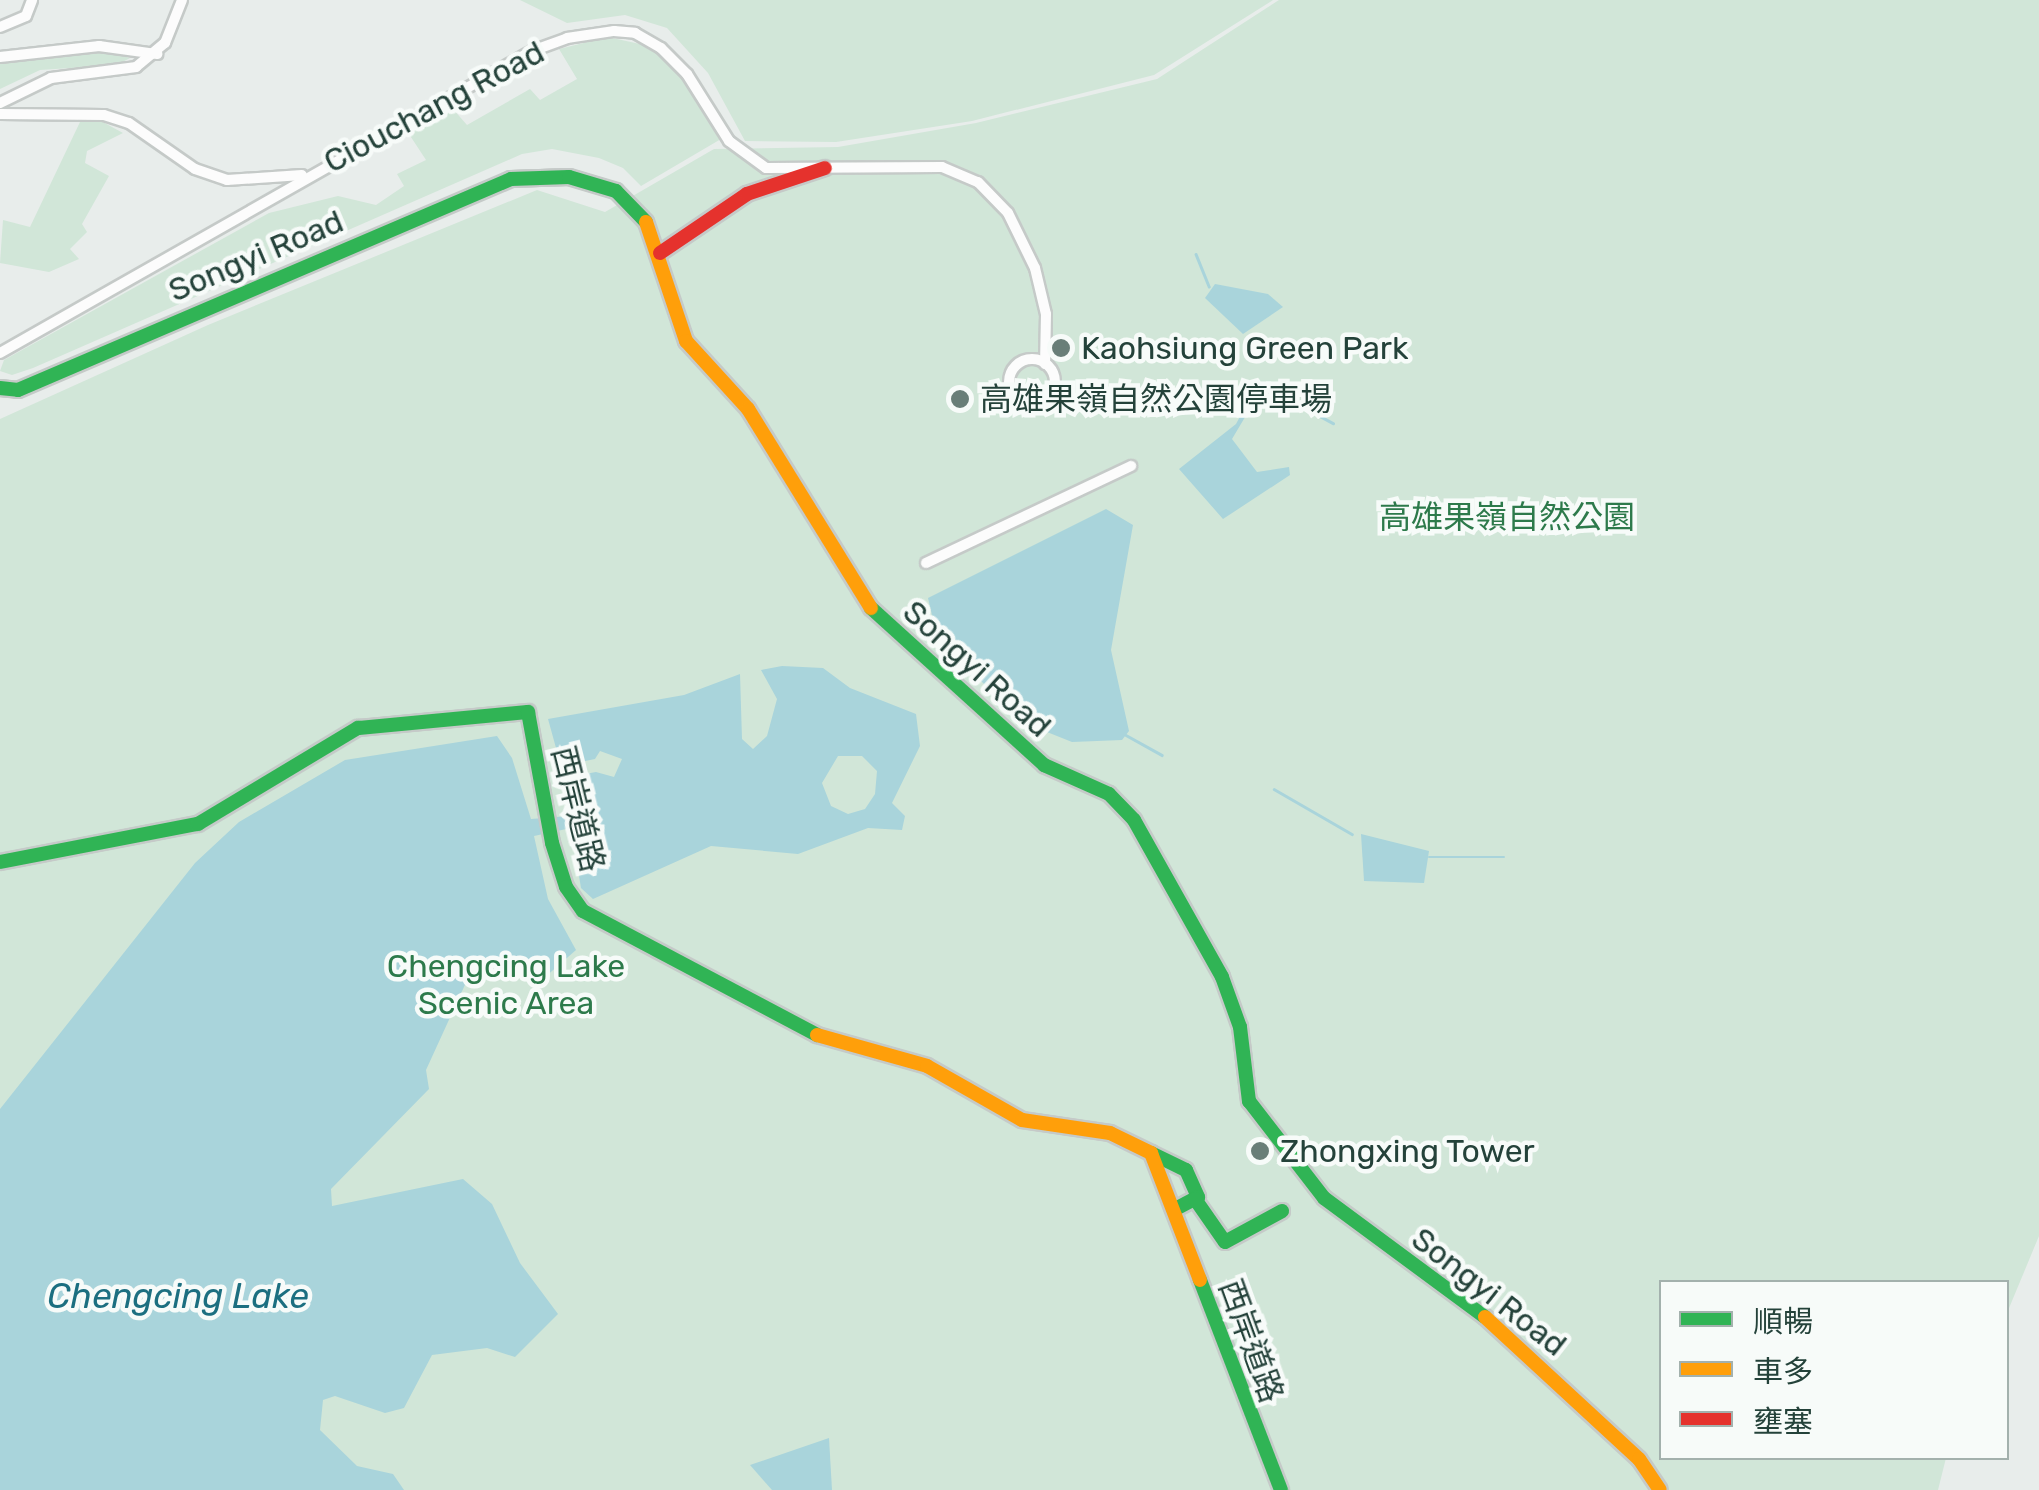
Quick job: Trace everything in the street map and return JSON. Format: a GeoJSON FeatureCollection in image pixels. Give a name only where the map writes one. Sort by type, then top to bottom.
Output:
{"type":"FeatureCollection","features":[{"type":"Feature","properties":{"kind":"street"},"geometry":{"type":"LineString","coordinates":[[0,27],[26,16],[32,0]]}},
{"type":"Feature","properties":{"kind":"street"},"geometry":{"type":"LineString","coordinates":[[0,103],[51,78],[136,68],[157,54],[182,0]]}},
{"type":"Feature","properties":{"kind":"street","name":"Ciouchang Road"},"geometry":{"type":"LineString","coordinates":[[0,114],[104,114],[128,122],[194,169],[227,180],[308,175],[532,51],[614,31],[650,39],[675,60],[729,142],[750,162],[766,168],[942,167],[961,171],[994,196],[1035,268],[1046,314],[1045,364],[1055,382],[1050,396],[1032,406],[1018,400],[1010,387],[1012,372],[1030,360],[1045,364]]}},
{"type":"Feature","properties":{"kind":"street"},"geometry":{"type":"LineString","coordinates":[[0,57],[98,46],[157,54]]}},
{"type":"Feature","properties":{"kind":"street"},"geometry":{"type":"LineString","coordinates":[[660,253],[747,194],[825,168]]}},
{"type":"Feature","properties":{"kind":"street","name":"Songyi Road"},"geometry":{"type":"LineString","coordinates":[[0,388],[18,390],[511,179],[542,174],[590,181],[638,206],[660,253],[686,341],[748,409],[879,620],[1044,766],[1108,794],[1134,820],[1222,977],[1240,1026],[1250,1101],[1324,1198],[1487,1318],[1638,1459],[1660,1490]]}},
{"type":"Feature","properties":{"kind":"street"},"geometry":{"type":"LineString","coordinates":[[0,353],[308,175]]}},
{"type":"Feature","properties":{"kind":"street"},"geometry":{"type":"LineString","coordinates":[[648,225],[671,298]]}},
{"type":"Feature","properties":{"kind":"street"},"geometry":{"type":"LineString","coordinates":[[926,563],[1130,466]]}},
{"type":"Feature","properties":{"kind":"street","name":"西岸道路"},"geometry":{"type":"LineString","coordinates":[[0,862],[198,824],[358,728],[528,712],[552,844],[566,887],[582,912],[801,1031],[927,1066],[1022,1120],[1110,1133],[1183,1167],[1194,1198],[1225,1242],[1282,1211]]}},
{"type":"Feature","properties":{"kind":"street","name":"西岸道路"},"geometry":{"type":"LineString","coordinates":[[1152,1154],[1176,1208],[1281,1490]]}},
{"type":"Feature","properties":{"kind":"street"},"geometry":{"type":"LineString","coordinates":[[1176,1208],[1194,1198]]}},
{"type":"Feature","properties":{"kind":"green space"},"geometry":{"type":"Polygon","coordinates":[[[520,0],[1273,0],[1154,75],[972,121],[836,142],[745,141],[708,73],[667,28],[625,15],[567,23],[520,0]]]}},
{"type":"Feature","properties":{"kind":"green space"},"geometry":{"type":"Polygon","coordinates":[[[1279,0],[2039,0],[2039,1236],[2009,1308],[2009,1280],[1659,1280],[1659,1460],[1946,1460],[1938,1490],[0,1490],[0,419],[208,325],[537,190],[605,212],[714,149],[838,147],[976,123],[1157,79],[1279,0]]]}},
{"type":"Feature","properties":{"kind":"green space"},"geometry":{"type":"Polygon","coordinates":[[[608,37],[649,46],[675,68],[721,139],[641,186],[623,168],[599,158],[552,149],[522,154],[33,368],[12,375],[0,371],[4,360],[269,213],[338,196],[376,205],[404,186],[397,174],[426,160],[407,131],[453,109],[467,125],[530,89],[540,100],[577,79],[559,49],[608,37]]]}},
{"type":"Feature","properties":{"kind":"green space"},"geometry":{"type":"Polygon","coordinates":[[[99,50],[130,58],[117,65],[40,70],[0,89],[0,63],[99,50]]]}},
{"type":"Feature","properties":{"kind":"green space"},"geometry":{"type":"Polygon","coordinates":[[[101,121],[123,133],[87,151],[85,163],[109,176],[82,224],[87,232],[70,249],[79,259],[49,272],[0,263],[3,220],[30,227],[80,122],[101,121]]]}},
{"type":"Feature","properties":{"kind":"water"},"geometry":{"type":"Polygon","coordinates":[[[1215,284],[1268,294],[1283,307],[1243,334],[1205,298],[1215,284]]]}},
{"type":"Feature","properties":{"kind":"water"},"geometry":{"type":"Polygon","coordinates":[[[1267,384],[1282,398],[1257,397],[1232,439],[1257,472],[1289,467],[1290,475],[1223,519],[1179,469],[1236,424],[1254,390],[1267,384]]]}},
{"type":"Feature","properties":{"kind":"water"},"geometry":{"type":"Polygon","coordinates":[[[1106,509],[1133,525],[1111,650],[1129,731],[1122,740],[1072,742],[1027,724],[938,641],[928,598],[1106,509]]]}},
{"type":"Feature","properties":{"kind":"water","name":"Chengcing Lake"},"geometry":{"type":"Polygon","coordinates":[[[782,666],[823,668],[850,688],[916,714],[920,746],[892,803],[905,816],[902,830],[868,828],[798,854],[711,846],[593,899],[581,888],[571,828],[534,836],[548,899],[576,950],[536,985],[521,969],[497,960],[469,976],[426,1070],[429,1089],[331,1189],[332,1206],[463,1179],[492,1204],[520,1263],[558,1314],[515,1357],[487,1348],[432,1355],[404,1408],[385,1413],[335,1396],[323,1400],[320,1430],[357,1466],[393,1474],[404,1490],[0,1490],[0,1109],[195,863],[239,822],[345,760],[497,736],[512,758],[531,819],[569,816],[563,778],[596,772],[614,777],[622,759],[600,751],[595,759],[561,766],[548,719],[684,695],[740,674],[742,739],[753,749],[767,736],[777,699],[761,670],[782,666]],[[838,756],[822,783],[831,806],[848,814],[865,809],[875,794],[877,771],[862,756],[838,756]]]}},
{"type":"Feature","properties":{"kind":"water"},"geometry":{"type":"Polygon","coordinates":[[[1361,834],[1429,851],[1424,883],[1364,881],[1361,834]]]}},
{"type":"Feature","properties":{"kind":"water"},"geometry":{"type":"Polygon","coordinates":[[[829,1438],[832,1490],[772,1490],[750,1465],[829,1438]]]}},
{"type":"Feature","properties":{"kind":"waterway"},"geometry":{"type":"LineString","coordinates":[[1196,254],[1209,287]]}},
{"type":"Feature","properties":{"kind":"waterway"},"geometry":{"type":"LineString","coordinates":[[1283,396],[1333,423]]}},
{"type":"Feature","properties":{"kind":"waterway"},"geometry":{"type":"LineString","coordinates":[[1126,735],[1162,755]]}},
{"type":"Feature","properties":{"kind":"waterway"},"geometry":{"type":"LineString","coordinates":[[1274,789],[1352,834]]}},
{"type":"Feature","properties":{"kind":"waterway"},"geometry":{"type":"LineString","coordinates":[[1429,857],[1504,857]]}},
{"type":"Feature","properties":{"kind":"traffic: fast"},"geometry":{"type":"LineString","coordinates":[[0,388],[18,390],[511,179],[569,177],[616,191],[646,222]]}},
{"type":"Feature","properties":{"kind":"traffic: fast"},"geometry":{"type":"LineString","coordinates":[[871,608],[1044,765],[1109,794],[1134,820],[1222,977],[1240,1027],[1249,1101],[1324,1198],[1485,1317]]}},
{"type":"Feature","properties":{"kind":"traffic: fast"},"geometry":{"type":"LineString","coordinates":[[0,862],[198,824],[358,728],[528,712],[552,843],[566,887],[583,911],[817,1035]]}},
{"type":"Feature","properties":{"kind":"traffic: fast"},"geometry":{"type":"LineString","coordinates":[[1151,1153],[1186,1170],[1198,1197],[1177,1208]]}},
{"type":"Feature","properties":{"kind":"traffic: fast"},"geometry":{"type":"LineString","coordinates":[[1195,1199],[1225,1242],[1282,1211]]}},
{"type":"Feature","properties":{"kind":"traffic: fast"},"geometry":{"type":"LineString","coordinates":[[1200,1280],[1281,1490]]}},
{"type":"Feature","properties":{"kind":"traffic: slow"},"geometry":{"type":"LineString","coordinates":[[646,222],[686,341],[748,409],[871,608]]}},
{"type":"Feature","properties":{"kind":"traffic: slow"},"geometry":{"type":"LineString","coordinates":[[817,1035],[927,1066],[1022,1120],[1110,1133],[1151,1153],[1200,1280]]}},
{"type":"Feature","properties":{"kind":"traffic: slow"},"geometry":{"type":"LineString","coordinates":[[1485,1317],[1639,1459],[1660,1490]]}},
{"type":"Feature","properties":{"kind":"traffic: jam"},"geometry":{"type":"LineString","coordinates":[[660,253],[747,194],[825,168]]}},
{"type":"Feature","properties":{"kind":"place","name":"Kaohsiung Green Park"},"geometry":{"type":"Point","coordinates":[1061,348]}},
{"type":"Feature","properties":{"kind":"place","name":"高雄果嶺自然公園停車場"},"geometry":{"type":"Point","coordinates":[960,399]}},
{"type":"Feature","properties":{"kind":"place","name":"Zhongxing Tower"},"geometry":{"type":"Point","coordinates":[1260,1151]}},
{"type":"Feature","properties":{"kind":"park label","name":"高雄果嶺自然公園"},"geometry":{"type":"Point","coordinates":[1507,517]}},
{"type":"Feature","properties":{"kind":"park label","name":"Chengcing Lake Scenic Area"},"geometry":{"type":"Point","coordinates":[506,986]}}]}
